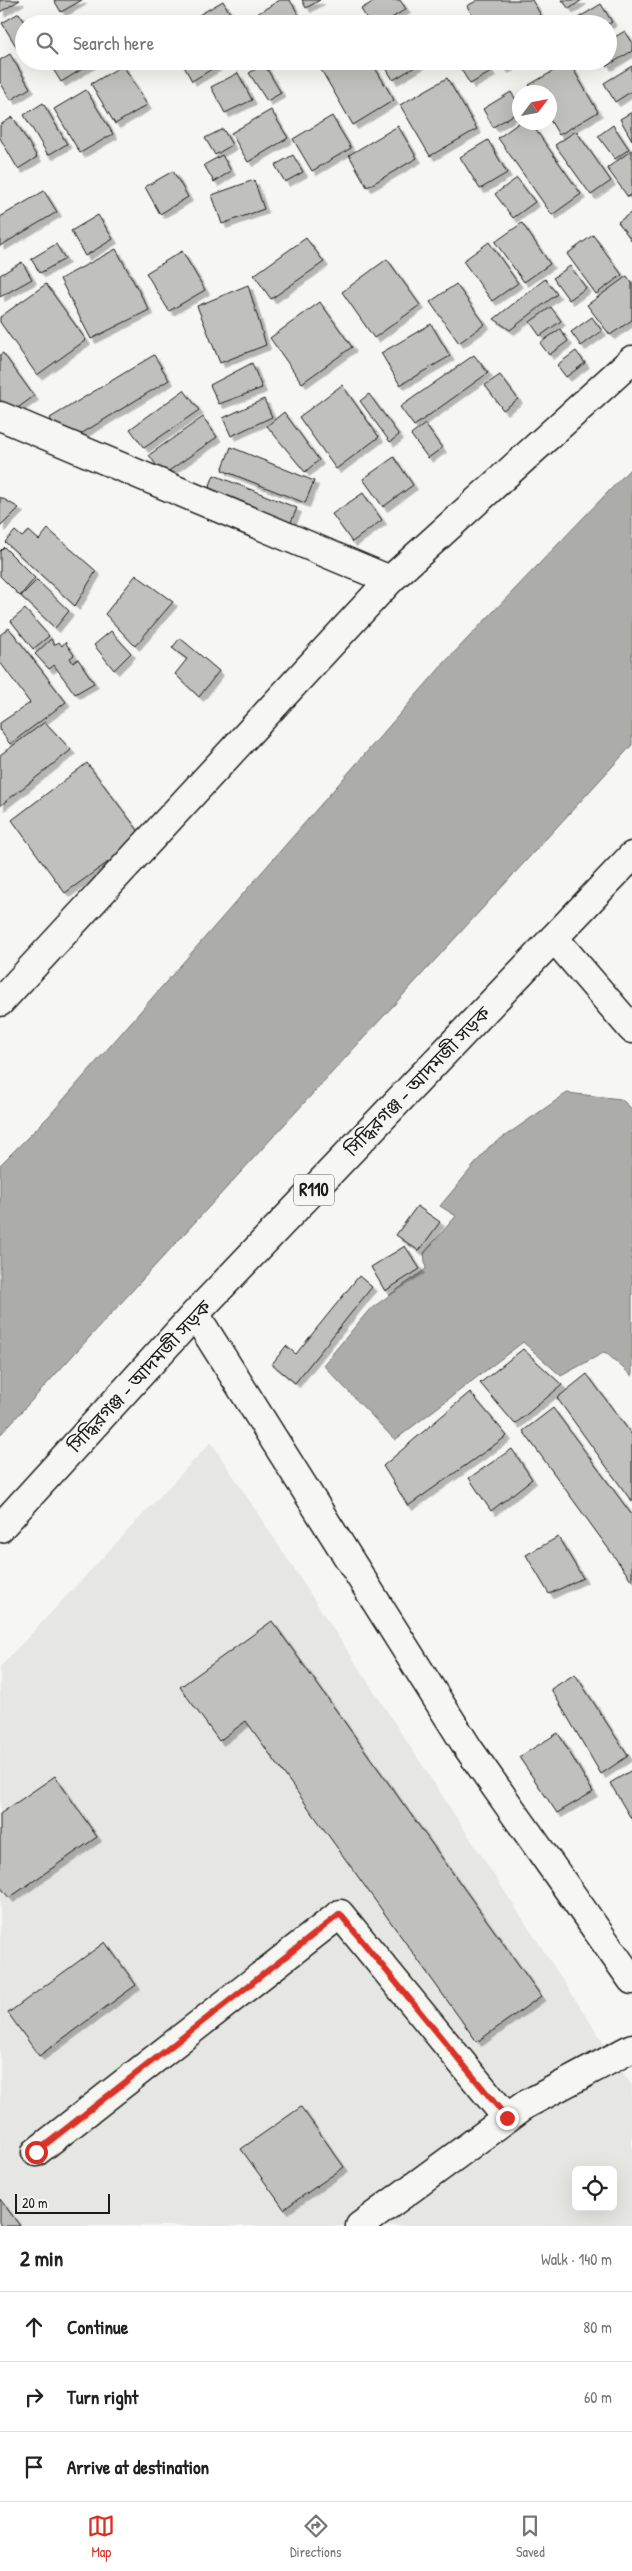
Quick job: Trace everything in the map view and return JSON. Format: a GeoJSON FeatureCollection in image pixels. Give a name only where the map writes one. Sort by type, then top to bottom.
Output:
{"type":"FeatureCollection","features":[{"type":"Feature","properties":{"kind":"street"},"geometry":{"type":"LineString","coordinates":[[0,1002],[390,580],[632,360]]}},
{"type":"Feature","properties":{"kind":"street"},"geometry":{"type":"LineString","coordinates":[[0,416],[390,580]]}},
{"type":"Feature","properties":{"kind":"street","name":"সিদ্ধিরগঞ্জ - আদমজী সড়ক"},"geometry":{"type":"LineString","coordinates":[[0,1528],[196,1314],[632,856]]}},
{"type":"Feature","properties":{"kind":"street"},"geometry":{"type":"LineString","coordinates":[[554,938],[632,1029]]}},
{"type":"Feature","properties":{"kind":"street"},"geometry":{"type":"LineString","coordinates":[[196,1314],[468,1748],[632,1980]]}},
{"type":"Feature","properties":{"kind":"street"},"geometry":{"type":"LineString","coordinates":[[36,2152],[340,1914],[507,2118]]}},
{"type":"Feature","properties":{"kind":"street"},"geometry":{"type":"LineString","coordinates":[[360,2226],[525,2105],[632,2048]]}},
{"type":"Feature","properties":{"kind":"shaded area"},"geometry":{"type":"Polygon","coordinates":[[[632,467],[632,745],[0,1435],[0,1165],[50,1115],[446,661],[632,467]]]}},
{"type":"Feature","properties":{"kind":"shaded area"},"geometry":{"type":"Polygon","coordinates":[[[567,1093],[621,1099],[632,1109],[632,1376],[605,1352],[561,1376],[523,1342],[395,1440],[323,1365],[369,1310],[426,1269],[424,1253],[456,1216],[440,1206],[489,1147],[567,1093]]]}},
{"type":"Feature","properties":{"kind":"shaded area"},"geometry":{"type":"Polygon","coordinates":[[[211,1442],[632,2086],[632,2226],[0,2226],[0,1667],[211,1442]]]}},
{"type":"Feature","properties":{"kind":"building"},"geometry":{"type":"Polygon","coordinates":[[[0,0],[20,0],[0,12],[0,0]]]}},
{"type":"Feature","properties":{"kind":"building"},"geometry":{"type":"Polygon","coordinates":[[[54,0],[82,0],[61,12],[54,0]]]}},
{"type":"Feature","properties":{"kind":"building"},"geometry":{"type":"Polygon","coordinates":[[[280,0],[290,0],[299,15],[255,15],[280,0]]]}},
{"type":"Feature","properties":{"kind":"building"},"geometry":{"type":"Polygon","coordinates":[[[302,0],[320,0],[306,8],[302,0]]]}},
{"type":"Feature","properties":{"kind":"building"},"geometry":{"type":"Polygon","coordinates":[[[376,0],[400,0],[406,9],[396,15],[365,15],[361,9],[376,0]]]}},
{"type":"Feature","properties":{"kind":"building"},"geometry":{"type":"Polygon","coordinates":[[[478,0],[532,0],[541,15],[472,15],[467,6],[478,0]]]}},
{"type":"Feature","properties":{"kind":"building"},"geometry":{"type":"Polygon","coordinates":[[[562,0],[582,0],[569,9],[562,0]]]}},
{"type":"Feature","properties":{"kind":"building"},"geometry":{"type":"Polygon","coordinates":[[[223,1],[231,15],[199,15],[223,1]]]}},
{"type":"Feature","properties":{"kind":"building"},"geometry":{"type":"Polygon","coordinates":[[[601,4],[608,15],[583,15],[601,4]]]}},
{"type":"Feature","properties":{"kind":"building"},"geometry":{"type":"Polygon","coordinates":[[[15,15],[15,44],[2,23],[15,15]]]}},
{"type":"Feature","properties":{"kind":"building"},"geometry":{"type":"Polygon","coordinates":[[[625,31],[632,42],[632,51],[617,60],[617,36],[625,31]]]}},
{"type":"Feature","properties":{"kind":"building"},"geometry":{"type":"Polygon","coordinates":[[[10,54],[15,62],[15,70],[19,70],[30,88],[11,100],[0,82],[0,60],[10,54]]]}},
{"type":"Feature","properties":{"kind":"building"},"geometry":{"type":"Polygon","coordinates":[[[632,66],[632,91],[615,102],[604,83],[632,66]]]}},
{"type":"Feature","properties":{"kind":"building"},"geometry":{"type":"Polygon","coordinates":[[[54,70],[81,70],[61,82],[54,70]]]}},
{"type":"Feature","properties":{"kind":"building"},"geometry":{"type":"Polygon","coordinates":[[[115,70],[126,70],[147,105],[115,124],[91,84],[115,70]]]}},
{"type":"Feature","properties":{"kind":"building"},"geometry":{"type":"Polygon","coordinates":[[[186,70],[210,70],[192,81],[186,70]]]}},
{"type":"Feature","properties":{"kind":"building"},"geometry":{"type":"Polygon","coordinates":[[[254,70],[268,70],[281,93],[267,101],[249,73],[254,70]]]}},
{"type":"Feature","properties":{"kind":"building"},"geometry":{"type":"Polygon","coordinates":[[[321,70],[376,70],[394,100],[353,125],[321,70]]]}},
{"type":"Feature","properties":{"kind":"building"},"geometry":{"type":"Polygon","coordinates":[[[387,70],[410,70],[393,80],[387,70]]]}},
{"type":"Feature","properties":{"kind":"building"},"geometry":{"type":"Polygon","coordinates":[[[461,70],[490,70],[491,72],[470,84],[461,70]]]}},
{"type":"Feature","properties":{"kind":"building"},"geometry":{"type":"Polygon","coordinates":[[[555,70],[574,70],[598,112],[559,135],[556,130],[557,85],[529,85],[555,70]]]}},
{"type":"Feature","properties":{"kind":"building"},"geometry":{"type":"Polygon","coordinates":[[[238,73],[252,100],[225,113],[211,87],[238,73]]]}},
{"type":"Feature","properties":{"kind":"building"},"geometry":{"type":"Polygon","coordinates":[[[447,78],[477,129],[430,156],[400,105],[447,78]]]}},
{"type":"Feature","properties":{"kind":"building"},"geometry":{"type":"Polygon","coordinates":[[[86,90],[113,134],[80,153],[54,109],[86,90]]]}},
{"type":"Feature","properties":{"kind":"building"},"geometry":{"type":"Polygon","coordinates":[[[511,92],[512,94],[512,116],[493,127],[483,109],[511,92]]]}},
{"type":"Feature","properties":{"kind":"building"},"geometry":{"type":"Polygon","coordinates":[[[43,103],[67,144],[48,155],[24,115],[43,103]]]}},
{"type":"Feature","properties":{"kind":"building"},"geometry":{"type":"Polygon","coordinates":[[[271,110],[288,138],[248,162],[231,133],[271,110]]]}},
{"type":"Feature","properties":{"kind":"building"},"geometry":{"type":"Polygon","coordinates":[[[632,112],[632,140],[620,119],[632,112]]]}},
{"type":"Feature","properties":{"kind":"building"},"geometry":{"type":"Polygon","coordinates":[[[332,116],[351,148],[312,171],[293,139],[332,116]]]}},
{"type":"Feature","properties":{"kind":"building"},"geometry":{"type":"Polygon","coordinates":[[[13,117],[37,157],[18,169],[0,138],[0,125],[13,117]]]}},
{"type":"Feature","properties":{"kind":"building"},"geometry":{"type":"Polygon","coordinates":[[[613,125],[629,149],[615,159],[598,136],[613,125]]]}},
{"type":"Feature","properties":{"kind":"building"},"geometry":{"type":"Polygon","coordinates":[[[398,126],[417,158],[367,187],[349,155],[398,126]]]}},
{"type":"Feature","properties":{"kind":"building"},"geometry":{"type":"Polygon","coordinates":[[[512,128],[512,130],[536,130],[581,194],[552,215],[498,138],[512,128]]]}},
{"type":"Feature","properties":{"kind":"building"},"geometry":{"type":"Polygon","coordinates":[[[223,129],[232,145],[215,155],[205,138],[223,129]]]}},
{"type":"Feature","properties":{"kind":"building"},"geometry":{"type":"Polygon","coordinates":[[[576,131],[611,181],[591,195],[555,145],[576,131]]]}},
{"type":"Feature","properties":{"kind":"building"},"geometry":{"type":"Polygon","coordinates":[[[488,140],[507,173],[480,189],[460,157],[488,140]]]}},
{"type":"Feature","properties":{"kind":"building"},"geometry":{"type":"Polygon","coordinates":[[[632,150],[632,194],[628,197],[607,168],[632,150]]]}},
{"type":"Feature","properties":{"kind":"building"},"geometry":{"type":"Polygon","coordinates":[[[222,155],[231,171],[214,182],[204,165],[222,155]]]}},
{"type":"Feature","properties":{"kind":"building"},"geometry":{"type":"Polygon","coordinates":[[[293,155],[303,172],[285,182],[275,165],[293,155]]]}},
{"type":"Feature","properties":{"kind":"building"},"geometry":{"type":"Polygon","coordinates":[[[173,171],[188,197],[160,214],[145,187],[173,171]]]}},
{"type":"Feature","properties":{"kind":"building"},"geometry":{"type":"Polygon","coordinates":[[[517,178],[535,202],[513,218],[495,194],[517,178]]]}},
{"type":"Feature","properties":{"kind":"building"},"geometry":{"type":"Polygon","coordinates":[[[254,180],[264,209],[222,224],[212,195],[254,180]]]}},
{"type":"Feature","properties":{"kind":"building"},"geometry":{"type":"Polygon","coordinates":[[[44,191],[57,212],[0,246],[0,217],[44,191]]]}},
{"type":"Feature","properties":{"kind":"building"},"geometry":{"type":"Polygon","coordinates":[[[632,212],[632,241],[618,222],[632,212]]]}},
{"type":"Feature","properties":{"kind":"building"},"geometry":{"type":"Polygon","coordinates":[[[98,215],[113,239],[85,256],[71,231],[98,215]]]}},
{"type":"Feature","properties":{"kind":"building"},"geometry":{"type":"Polygon","coordinates":[[[522,223],[550,264],[524,282],[495,242],[522,223]]]}},
{"type":"Feature","properties":{"kind":"building"},"geometry":{"type":"Polygon","coordinates":[[[593,235],[622,275],[596,294],[567,254],[593,235]]]}},
{"type":"Feature","properties":{"kind":"building"},"geometry":{"type":"Polygon","coordinates":[[[306,238],[324,262],[271,299],[254,275],[306,238]]]}},
{"type":"Feature","properties":{"kind":"building"},"geometry":{"type":"Polygon","coordinates":[[[489,242],[518,283],[492,301],[463,261],[489,242]]]}},
{"type":"Feature","properties":{"kind":"building"},"geometry":{"type":"Polygon","coordinates":[[[56,244],[65,259],[40,273],[31,259],[56,244]]]}},
{"type":"Feature","properties":{"kind":"building"},"geometry":{"type":"Polygon","coordinates":[[[116,249],[149,310],[91,339],[60,279],[116,249]]]}},
{"type":"Feature","properties":{"kind":"building"},"geometry":{"type":"Polygon","coordinates":[[[182,251],[205,290],[169,311],[146,273],[182,251]]]}},
{"type":"Feature","properties":{"kind":"building"},"geometry":{"type":"Polygon","coordinates":[[[387,259],[420,305],[374,338],[342,292],[387,259]]]}},
{"type":"Feature","properties":{"kind":"building"},"geometry":{"type":"Polygon","coordinates":[[[22,262],[32,279],[0,297],[0,275],[22,262]]]}},
{"type":"Feature","properties":{"kind":"building"},"geometry":{"type":"Polygon","coordinates":[[[570,266],[586,288],[569,300],[553,278],[570,266]]]}},
{"type":"Feature","properties":{"kind":"building"},"geometry":{"type":"Polygon","coordinates":[[[627,276],[632,283],[632,320],[610,335],[587,305],[627,276]]]}},
{"type":"Feature","properties":{"kind":"building"},"geometry":{"type":"Polygon","coordinates":[[[545,279],[557,294],[510,330],[494,319],[545,279]]]}},
{"type":"Feature","properties":{"kind":"building"},"geometry":{"type":"Polygon","coordinates":[[[46,284],[86,340],[37,375],[0,322],[0,317],[46,284]]]}},
{"type":"Feature","properties":{"kind":"building"},"geometry":{"type":"Polygon","coordinates":[[[456,284],[485,324],[459,343],[430,302],[456,284]]]}},
{"type":"Feature","properties":{"kind":"building"},"geometry":{"type":"Polygon","coordinates":[[[248,285],[266,345],[220,363],[197,306],[248,285]]]}},
{"type":"Feature","properties":{"kind":"building"},"geometry":{"type":"Polygon","coordinates":[[[320,302],[352,347],[302,383],[270,338],[320,302]]]}},
{"type":"Feature","properties":{"kind":"building"},"geometry":{"type":"Polygon","coordinates":[[[551,307],[561,321],[540,336],[530,322],[551,307]]]}},
{"type":"Feature","properties":{"kind":"building"},"geometry":{"type":"Polygon","coordinates":[[[592,317],[602,331],[581,346],[571,332],[592,317]]]}},
{"type":"Feature","properties":{"kind":"building"},"geometry":{"type":"Polygon","coordinates":[[[431,324],[450,356],[400,385],[381,353],[431,324]]]}},
{"type":"Feature","properties":{"kind":"building"},"geometry":{"type":"Polygon","coordinates":[[[560,329],[568,341],[549,355],[540,343],[560,329]]]}},
{"type":"Feature","properties":{"kind":"building"},"geometry":{"type":"Polygon","coordinates":[[[576,351],[585,363],[566,377],[557,365],[576,351]]]}},
{"type":"Feature","properties":{"kind":"building"},"geometry":{"type":"Polygon","coordinates":[[[3,353],[34,396],[0,421],[0,355],[3,353]]]}},
{"type":"Feature","properties":{"kind":"building"},"geometry":{"type":"Polygon","coordinates":[[[154,355],[169,380],[66,443],[50,418],[154,355]]]}},
{"type":"Feature","properties":{"kind":"building"},"geometry":{"type":"Polygon","coordinates":[[[474,355],[488,373],[414,426],[400,407],[474,355]]]}},
{"type":"Feature","properties":{"kind":"building"},"geometry":{"type":"Polygon","coordinates":[[[252,363],[262,388],[219,404],[210,385],[252,363]]]}},
{"type":"Feature","properties":{"kind":"building"},"geometry":{"type":"Polygon","coordinates":[[[500,375],[518,399],[503,410],[485,385],[500,375]]]}},
{"type":"Feature","properties":{"kind":"building"},"geometry":{"type":"Polygon","coordinates":[[[342,385],[379,437],[336,469],[299,417],[342,385]]]}},
{"type":"Feature","properties":{"kind":"building"},"geometry":{"type":"Polygon","coordinates":[[[184,390],[199,410],[144,448],[130,429],[184,390]]]}},
{"type":"Feature","properties":{"kind":"building"},"geometry":{"type":"Polygon","coordinates":[[[369,394],[399,435],[390,442],[360,401],[369,394]]]}},
{"type":"Feature","properties":{"kind":"building"},"geometry":{"type":"Polygon","coordinates":[[[264,399],[272,417],[231,436],[223,418],[264,399]]]}},
{"type":"Feature","properties":{"kind":"building"},"geometry":{"type":"Polygon","coordinates":[[[284,412],[319,460],[305,472],[267,426],[284,412]]]}},
{"type":"Feature","properties":{"kind":"building"},"geometry":{"type":"Polygon","coordinates":[[[203,417],[217,437],[163,475],[149,455],[203,417]]]}},
{"type":"Feature","properties":{"kind":"building"},"geometry":{"type":"Polygon","coordinates":[[[425,424],[442,448],[428,458],[411,435],[425,424]]]}},
{"type":"Feature","properties":{"kind":"building"},"geometry":{"type":"Polygon","coordinates":[[[231,447],[314,481],[305,503],[222,470],[231,447]]]}},
{"type":"Feature","properties":{"kind":"building"},"geometry":{"type":"Polygon","coordinates":[[[394,457],[413,485],[383,507],[363,479],[394,457]]]}},
{"type":"Feature","properties":{"kind":"building"},"geometry":{"type":"Polygon","coordinates":[[[214,475],[297,508],[287,531],[205,498],[214,475]]]}},
{"type":"Feature","properties":{"kind":"building"},"geometry":{"type":"Polygon","coordinates":[[[363,493],[382,520],[352,542],[332,514],[363,493]]]}},
{"type":"Feature","properties":{"kind":"building"},"geometry":{"type":"Polygon","coordinates":[[[0,497],[19,508],[0,527],[0,497]]]}},
{"type":"Feature","properties":{"kind":"building"},"geometry":{"type":"Polygon","coordinates":[[[48,529],[96,571],[75,606],[5,542],[15,531],[22,537],[29,531],[39,540],[48,529]]]}},
{"type":"Feature","properties":{"kind":"building"},"geometry":{"type":"Polygon","coordinates":[[[4,547],[35,578],[20,596],[0,576],[0,551],[4,547]]]}},
{"type":"Feature","properties":{"kind":"building"},"geometry":{"type":"Polygon","coordinates":[[[136,575],[173,602],[135,646],[105,614],[136,575]]]}},
{"type":"Feature","properties":{"kind":"building"},"geometry":{"type":"Polygon","coordinates":[[[37,580],[69,611],[55,628],[21,596],[37,580]]]}},
{"type":"Feature","properties":{"kind":"building"},"geometry":{"type":"Polygon","coordinates":[[[25,609],[49,636],[33,649],[11,621],[25,609]]]}},
{"type":"Feature","properties":{"kind":"building"},"geometry":{"type":"Polygon","coordinates":[[[9,628],[66,702],[10,744],[0,730],[0,723],[30,703],[0,662],[0,635],[9,628]]]}},
{"type":"Feature","properties":{"kind":"building"},"geometry":{"type":"Polygon","coordinates":[[[111,631],[131,653],[114,670],[94,645],[111,631]]]}},
{"type":"Feature","properties":{"kind":"building"},"geometry":{"type":"Polygon","coordinates":[[[180,638],[219,671],[199,697],[175,674],[187,659],[172,648],[180,638]]]}},
{"type":"Feature","properties":{"kind":"building"},"geometry":{"type":"Polygon","coordinates":[[[51,639],[54,645],[59,642],[62,646],[65,642],[74,655],[70,658],[73,663],[78,659],[94,683],[75,694],[54,665],[49,669],[35,654],[51,639]]]}},
{"type":"Feature","properties":{"kind":"building"},"geometry":{"type":"Polygon","coordinates":[[[45,722],[71,750],[0,806],[0,755],[45,722]]]}},
{"type":"Feature","properties":{"kind":"building"},"geometry":{"type":"Polygon","coordinates":[[[87,763],[143,837],[65,893],[12,820],[87,763]]]}},
{"type":"Feature","properties":{"kind":"building"},"geometry":{"type":"Polygon","coordinates":[[[417,1206],[440,1222],[419,1251],[396,1235],[417,1206]]]}},
{"type":"Feature","properties":{"kind":"building"},"geometry":{"type":"Polygon","coordinates":[[[405,1246],[420,1269],[385,1291],[371,1267],[405,1246]]]}},
{"type":"Feature","properties":{"kind":"building"},"geometry":{"type":"Polygon","coordinates":[[[359,1276],[372,1287],[295,1383],[272,1364],[286,1346],[296,1354],[359,1276]]]}},
{"type":"Feature","properties":{"kind":"building"},"geometry":{"type":"Polygon","coordinates":[[[523,1349],[562,1385],[515,1424],[480,1383],[523,1349]]]}},
{"type":"Feature","properties":{"kind":"building"},"geometry":{"type":"Polygon","coordinates":[[[587,1374],[632,1435],[632,1502],[557,1398],[587,1374]]]}},
{"type":"Feature","properties":{"kind":"building"},"geometry":{"type":"Polygon","coordinates":[[[470,1392],[507,1436],[408,1506],[383,1466],[470,1392]]]}},
{"type":"Feature","properties":{"kind":"building"},"geometry":{"type":"Polygon","coordinates":[[[553,1408],[632,1515],[632,1581],[523,1431],[553,1408]]]}},
{"type":"Feature","properties":{"kind":"building"},"geometry":{"type":"Polygon","coordinates":[[[512,1449],[532,1479],[491,1511],[469,1478],[512,1449]]]}},
{"type":"Feature","properties":{"kind":"building"},"geometry":{"type":"Polygon","coordinates":[[[558,1537],[583,1578],[549,1594],[526,1555],[558,1537]]]}},
{"type":"Feature","properties":{"kind":"building"},"geometry":{"type":"Polygon","coordinates":[[[272,1621],[541,1996],[477,2042],[246,1721],[219,1741],[180,1687],[272,1621]]]}},
{"type":"Feature","properties":{"kind":"building"},"geometry":{"type":"Polygon","coordinates":[[[575,1674],[628,1756],[601,1774],[551,1689],[575,1674]]]}},
{"type":"Feature","properties":{"kind":"building"},"geometry":{"type":"Polygon","coordinates":[[[558,1733],[593,1792],[557,1813],[519,1757],[558,1733]]]}},
{"type":"Feature","properties":{"kind":"building"},"geometry":{"type":"Polygon","coordinates":[[[632,1770],[632,1820],[610,1783],[632,1770]]]}},
{"type":"Feature","properties":{"kind":"building"},"geometry":{"type":"Polygon","coordinates":[[[55,1776],[97,1837],[9,1898],[0,1886],[0,1814],[55,1776]]]}},
{"type":"Feature","properties":{"kind":"building"},"geometry":{"type":"Polygon","coordinates":[[[105,1942],[136,1985],[39,2056],[8,2013],[105,1942]]]}},
{"type":"Feature","properties":{"kind":"building"},"geometry":{"type":"Polygon","coordinates":[[[301,2107],[344,2167],[284,2209],[241,2149],[301,2107]]]}},
{"type":"Feature","properties":{"kind":"building"},"geometry":{"type":"Polygon","coordinates":[[[0,2199],[20,2226],[0,2226],[0,2199]]]}},
{"type":"Feature","properties":{"kind":"route"},"geometry":{"type":"LineString","coordinates":[[36,2152],[340,1914],[507,2118]]}}]}
